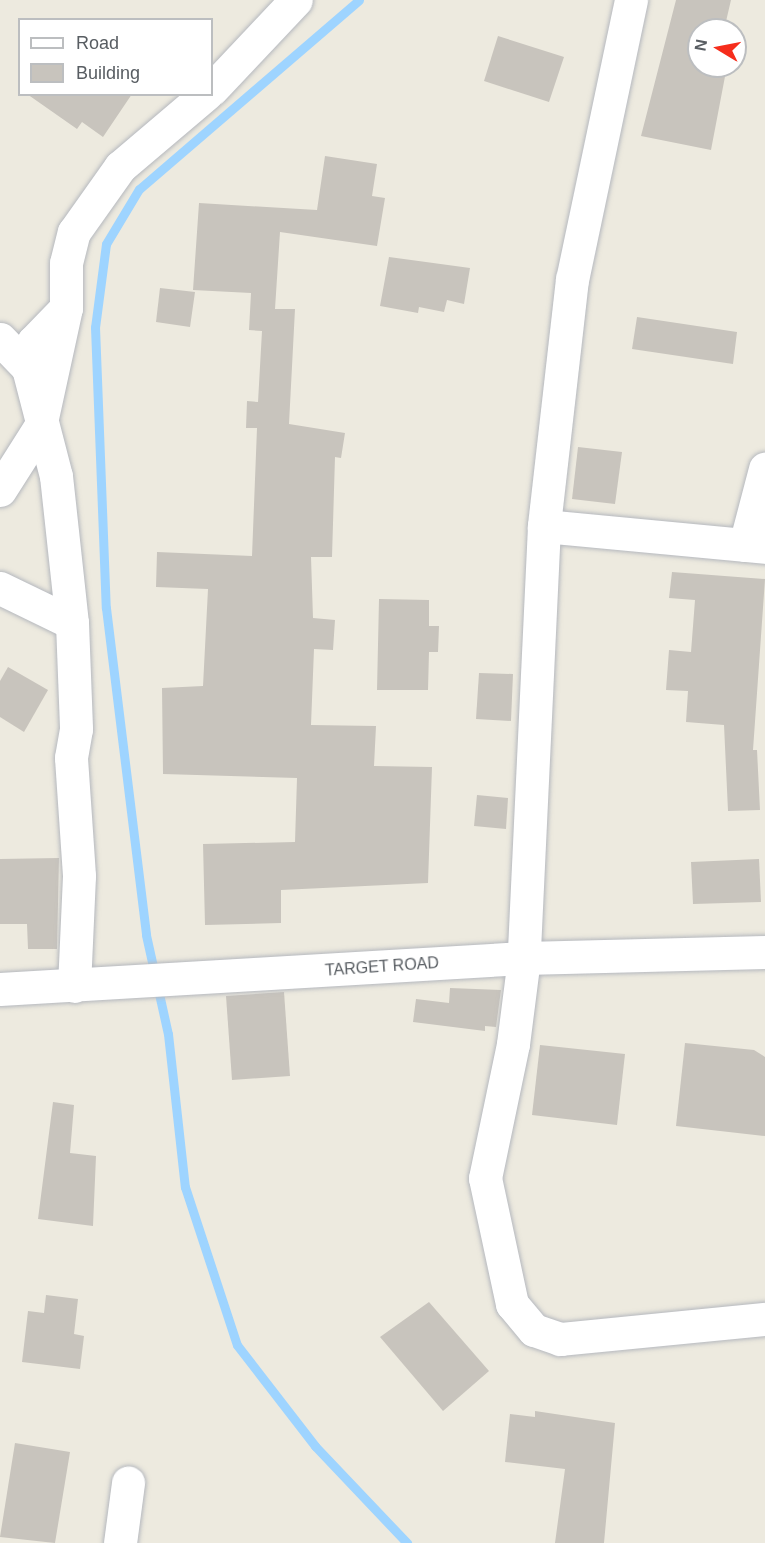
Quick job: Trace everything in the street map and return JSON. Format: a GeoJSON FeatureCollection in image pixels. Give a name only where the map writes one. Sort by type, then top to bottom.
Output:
{"type":"FeatureCollection","features":[{"type":"Feature","properties":{"kind":"street"},"geometry":{"type":"LineString","coordinates":[[213,88],[296,0]]}},
{"type":"Feature","properties":{"kind":"street"},"geometry":{"type":"LineString","coordinates":[[631,0],[572,279],[544,526],[524,958],[513,1044],[485,1178],[512,1304],[534,1330],[560,1339],[711,1320],[765,1319]]}},
{"type":"Feature","properties":{"kind":"street"},"geometry":{"type":"LineString","coordinates":[[0,489],[40,427],[66,308],[69,253],[74,232],[92,203],[120,167],[204,96]]}},
{"type":"Feature","properties":{"kind":"street"},"geometry":{"type":"LineString","coordinates":[[66,308],[33,342],[28,368],[40,427],[56,476],[72,623],[76,729],[71,758],[80,876],[84,985]]}},
{"type":"Feature","properties":{"kind":"street"},"geometry":{"type":"LineString","coordinates":[[0,339],[28,368]]}},
{"type":"Feature","properties":{"kind":"street"},"geometry":{"type":"LineString","coordinates":[[544,526],[755,546],[765,469]]}},
{"type":"Feature","properties":{"kind":"street"},"geometry":{"type":"LineString","coordinates":[[0,588],[72,623]]}},
{"type":"Feature","properties":{"kind":"street","name":"TARGET ROAD"},"geometry":{"type":"LineString","coordinates":[[0,989],[524,958],[765,952]]}},
{"type":"Feature","properties":{"kind":"street"},"geometry":{"type":"LineString","coordinates":[[120,1543],[128,1483]]}},
{"type":"Feature","properties":{"kind":"building"},"geometry":{"type":"Polygon","coordinates":[[[676,0],[731,0],[727,18],[687,18],[687,78],[725,78],[711,150],[641,136],[676,0]]]}},
{"type":"Feature","properties":{"kind":"building"},"geometry":{"type":"Polygon","coordinates":[[[498,36],[564,57],[549,102],[484,81],[498,36]]]}},
{"type":"Feature","properties":{"kind":"building"},"geometry":{"type":"Polygon","coordinates":[[[30,96],[131,96],[103,137],[82,122],[77,129],[30,96]]]}},
{"type":"Feature","properties":{"kind":"building"},"geometry":{"type":"Polygon","coordinates":[[[325,156],[377,164],[372,196],[385,198],[377,246],[280,232],[275,309],[295,309],[289,424],[345,433],[341,458],[335,457],[332,557],[311,557],[313,618],[335,620],[333,650],[314,649],[311,725],[376,726],[374,766],[432,767],[428,883],[281,890],[281,923],[205,925],[203,844],[295,842],[297,778],[163,774],[162,688],[203,686],[208,589],[156,587],[157,552],[252,556],[257,428],[246,428],[247,401],[258,402],[262,331],[249,330],[251,293],[193,290],[199,203],[317,210],[325,156]]]}},
{"type":"Feature","properties":{"kind":"building"},"geometry":{"type":"Polygon","coordinates":[[[389,257],[470,268],[464,304],[447,300],[444,312],[419,307],[418,313],[380,306],[389,257]]]}},
{"type":"Feature","properties":{"kind":"building"},"geometry":{"type":"Polygon","coordinates":[[[160,288],[195,292],[190,327],[156,322],[160,288]]]}},
{"type":"Feature","properties":{"kind":"building"},"geometry":{"type":"Polygon","coordinates":[[[637,317],[737,332],[733,364],[632,349],[637,317]]]}},
{"type":"Feature","properties":{"kind":"building"},"geometry":{"type":"Polygon","coordinates":[[[578,447],[622,452],[615,504],[572,499],[578,447]]]}},
{"type":"Feature","properties":{"kind":"building"},"geometry":{"type":"Polygon","coordinates":[[[672,572],[765,579],[753,750],[757,750],[760,810],[728,811],[724,725],[686,722],[688,691],[666,690],[669,650],[691,652],[695,600],[669,598],[672,572]]]}},
{"type":"Feature","properties":{"kind":"building"},"geometry":{"type":"Polygon","coordinates":[[[379,599],[429,600],[429,626],[439,626],[438,652],[429,652],[428,690],[377,690],[379,599]]]}},
{"type":"Feature","properties":{"kind":"building"},"geometry":{"type":"Polygon","coordinates":[[[8,667],[48,690],[24,732],[0,717],[0,681],[8,667]]]}},
{"type":"Feature","properties":{"kind":"building"},"geometry":{"type":"Polygon","coordinates":[[[479,673],[513,674],[511,721],[476,719],[479,673]]]}},
{"type":"Feature","properties":{"kind":"building"},"geometry":{"type":"Polygon","coordinates":[[[477,795],[508,798],[506,829],[474,826],[477,795]]]}},
{"type":"Feature","properties":{"kind":"building"},"geometry":{"type":"Polygon","coordinates":[[[59,858],[57,949],[28,949],[27,924],[0,924],[0,859],[59,858]]]}},
{"type":"Feature","properties":{"kind":"building"},"geometry":{"type":"Polygon","coordinates":[[[759,859],[761,902],[693,904],[691,862],[759,859]]]}},
{"type":"Feature","properties":{"kind":"building"},"geometry":{"type":"Polygon","coordinates":[[[450,988],[501,990],[496,1027],[485,1026],[485,1031],[413,1022],[416,999],[449,1003],[450,988]]]}},
{"type":"Feature","properties":{"kind":"building"},"geometry":{"type":"Polygon","coordinates":[[[284,992],[290,1076],[232,1080],[226,996],[284,992]]]}},
{"type":"Feature","properties":{"kind":"building"},"geometry":{"type":"Polygon","coordinates":[[[685,1043],[754,1050],[765,1057],[765,1136],[676,1126],[685,1043]]]}},
{"type":"Feature","properties":{"kind":"building"},"geometry":{"type":"Polygon","coordinates":[[[540,1045],[625,1054],[617,1125],[532,1115],[540,1045]]]}},
{"type":"Feature","properties":{"kind":"building"},"geometry":{"type":"Polygon","coordinates":[[[53,1102],[74,1105],[70,1153],[96,1156],[93,1226],[38,1219],[53,1102]]]}},
{"type":"Feature","properties":{"kind":"building"},"geometry":{"type":"Polygon","coordinates":[[[46,1295],[78,1299],[74,1334],[84,1336],[80,1369],[22,1362],[28,1311],[44,1313],[46,1295]]]}},
{"type":"Feature","properties":{"kind":"building"},"geometry":{"type":"Polygon","coordinates":[[[429,1302],[489,1371],[443,1411],[380,1337],[429,1302]]]}},
{"type":"Feature","properties":{"kind":"building"},"geometry":{"type":"Polygon","coordinates":[[[535,1411],[615,1423],[604,1543],[555,1543],[565,1469],[505,1462],[510,1414],[535,1417],[535,1411]]]}},
{"type":"Feature","properties":{"kind":"building"},"geometry":{"type":"Polygon","coordinates":[[[15,1443],[70,1452],[55,1543],[0,1537],[15,1443]]]}},
{"type":"Feature","properties":{"kind":"waterway"},"geometry":{"type":"LineString","coordinates":[[359,0],[139,189],[106,244],[95,327],[106,608],[146,935],[168,1034],[185,1187],[237,1345],[315,1446],[407,1543]]}}]}
